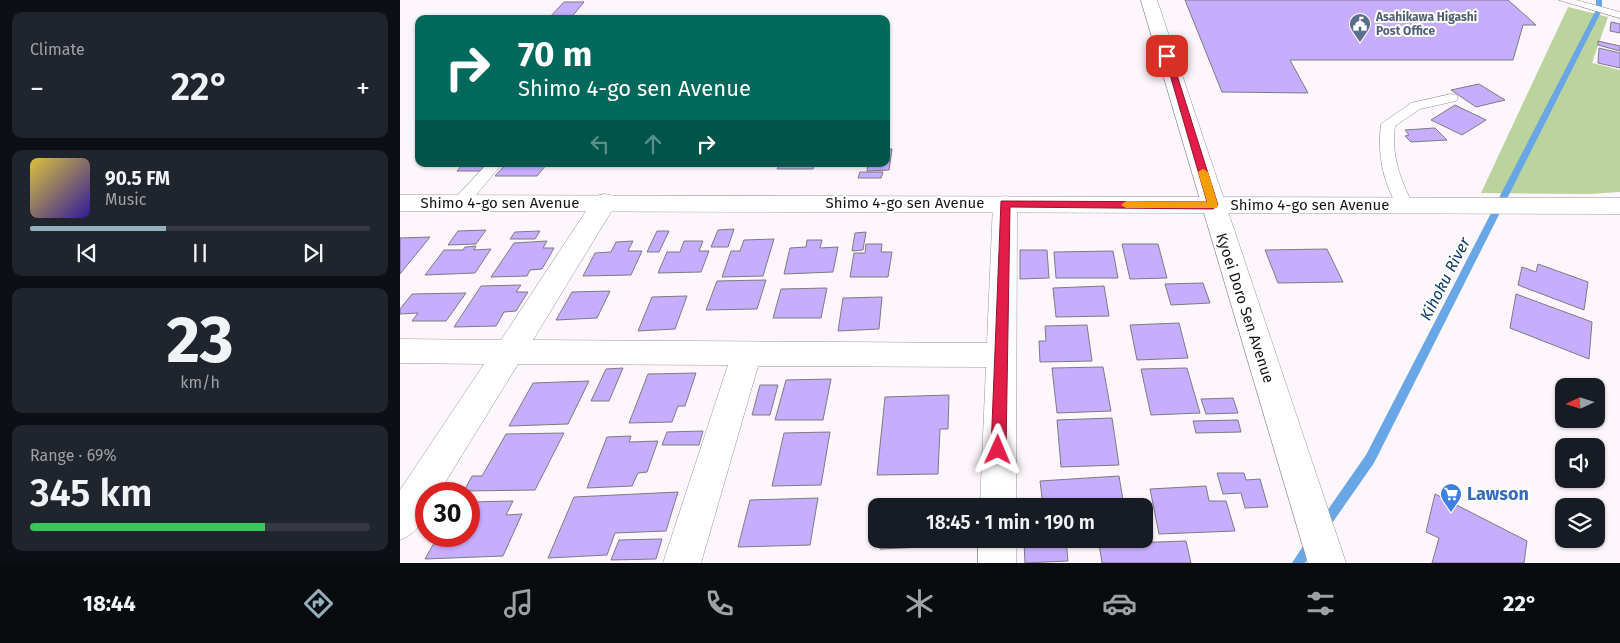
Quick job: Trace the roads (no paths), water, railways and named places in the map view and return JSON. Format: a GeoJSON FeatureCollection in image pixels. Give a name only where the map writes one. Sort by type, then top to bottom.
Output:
{"type":"FeatureCollection","features":[{"type":"Feature","properties":{"kind":"street","name":"Kyoei Doro Sen Avenue"},"geometry":{"type":"LineString","coordinates":[[1149,0],[1327,563]]}},
{"type":"Feature","properties":{"kind":"street","name":"Shimo 4-go sen Avenue"},"geometry":{"type":"LineString","coordinates":[[400,203],[605,202],[1620,206]]}},
{"type":"Feature","properties":{"kind":"street"},"geometry":{"type":"LineString","coordinates":[[400,522],[605,202]]}},
{"type":"Feature","properties":{"kind":"street"},"geometry":{"type":"LineString","coordinates":[[998,498],[1005,204]]}},
{"type":"Feature","properties":{"kind":"street"},"geometry":{"type":"LineString","coordinates":[[400,351],[1000,355]]}},
{"type":"Feature","properties":{"kind":"street"},"geometry":{"type":"LineString","coordinates":[[682,563],[747,353]]}},
{"type":"Feature","properties":{"kind":"street"},"geometry":{"type":"LineString","coordinates":[[997,548],[997,563]]}},
{"type":"Feature","properties":{"kind":"lane"},"geometry":{"type":"LineString","coordinates":[[1564,0],[1616,14]]}},
{"type":"Feature","properties":{"kind":"lane"},"geometry":{"type":"LineString","coordinates":[[1405,205],[1391,174],[1384,145],[1388,124],[1416,106],[1451,98]]}},
{"type":"Feature","properties":{"kind":"lane"},"geometry":{"type":"LineString","coordinates":[[460,203],[493,167]]}},
{"type":"Feature","properties":{"kind":"waterway","name":"Kihoku River"},"geometry":{"type":"LineString","coordinates":[[1324,525],[1370,459],[1599,10],[1599,0]]}},
{"type":"Feature","properties":{"kind":"waterway","name":"Kihoku River"},"geometry":{"type":"LineString","coordinates":[[1298,563],[1311,544]]}},
{"type":"Feature","properties":{"kind":"place","name":"Asahikawa Higashi Post Office"},"geometry":{"type":"Point","coordinates":[1360,43]}},
{"type":"Feature","properties":{"kind":"place","name":"Lawson"},"geometry":{"type":"Point","coordinates":[1451,513]}}]}
